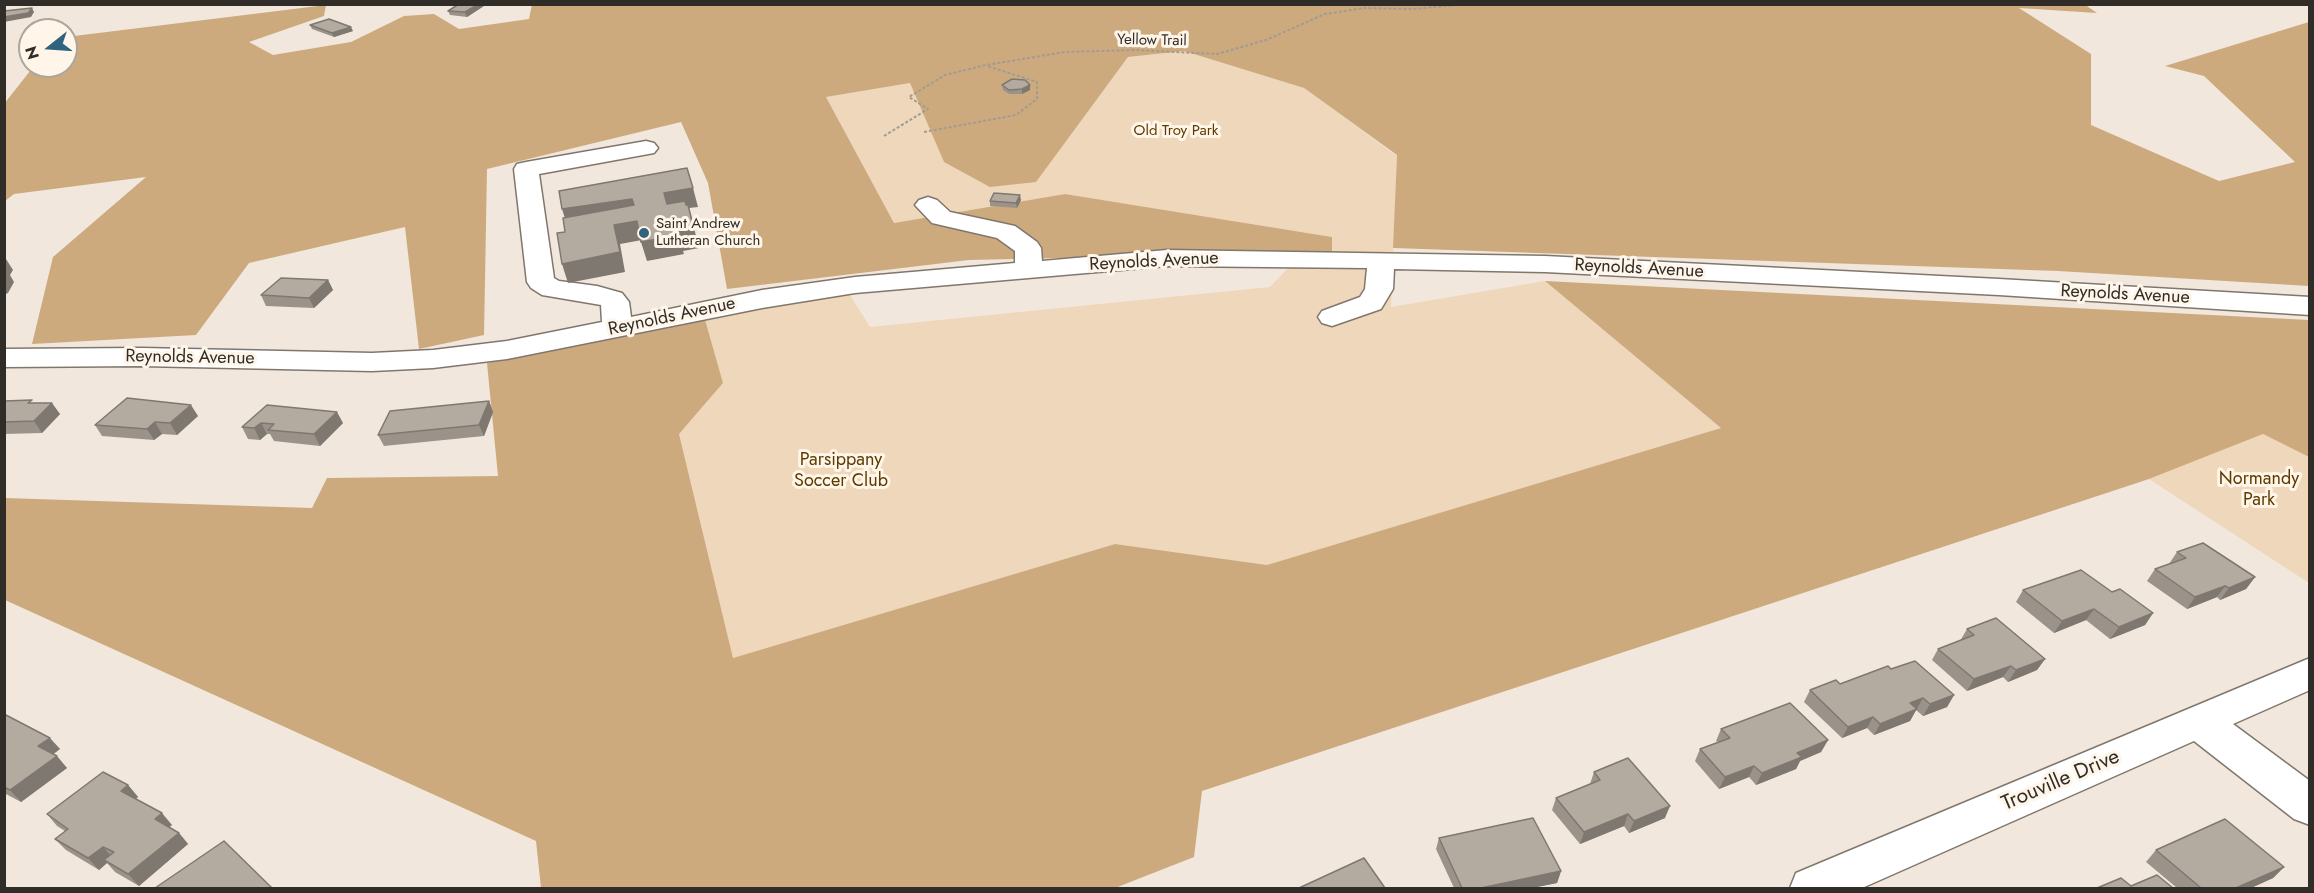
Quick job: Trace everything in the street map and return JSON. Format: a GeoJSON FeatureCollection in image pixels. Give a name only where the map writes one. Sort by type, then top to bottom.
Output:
{"type":"FeatureCollection","features":[{"type":"Feature","properties":{"kind":"street"},"geometry":{"type":"LineString","coordinates":[[617,329],[615,302],[612,299],[597,294],[552,289],[540,282],[526,169],[646,148]]}},
{"type":"Feature","properties":{"kind":"street"},"geometry":{"type":"LineString","coordinates":[[928,205],[941,218],[1006,232],[1028,248],[1029,269]]}},
{"type":"Feature","properties":{"kind":"street","name":"Reynolds Avenue"},"geometry":{"type":"LineString","coordinates":[[4,358],[132,357],[402,361],[507,350],[751,301],[843,286],[1167,258],[1569,266],[1999,287],[2310,306]]}},
{"type":"Feature","properties":{"kind":"street"},"geometry":{"type":"LineString","coordinates":[[1332,316],[1371,303],[1378,288],[1381,261]]}},
{"type":"Feature","properties":{"kind":"street","name":"Trouville Drive"},"geometry":{"type":"LineString","coordinates":[[1813,888],[2310,673]]}},
{"type":"Feature","properties":{"kind":"street"},"geometry":{"type":"LineString","coordinates":[[2199,722],[2310,806]]}},
{"type":"Feature","properties":{"kind":"path","name":"Yellow Trail"},"geometry":{"type":"LineString","coordinates":[[884,136],[928,110],[909,97],[945,75],[986,65],[1065,52],[1135,50],[1216,54],[1266,40],[1325,14],[1364,8],[1412,9],[1468,4]]}},
{"type":"Feature","properties":{"kind":"path"},"geometry":{"type":"LineString","coordinates":[[924,132],[1016,115],[1037,99],[1036,82],[986,65]]}},
{"type":"Feature","properties":{"kind":"green space","name":"Parsippany Soccer Club"},"geometry":{"type":"Polygon","coordinates":[[[1184,51],[1304,88],[1397,156],[1391,307],[1545,281],[1721,428],[1267,565],[1115,544],[733,658],[679,434],[723,383],[704,316],[848,292],[870,327],[1270,287],[1299,257],[1332,252],[1332,237],[1065,194],[894,223],[826,97],[911,83],[944,162],[1035,182],[1128,57],[1184,51]]]}},
{"type":"Feature","properties":{"kind":"green space","name":"Normandy Park"},"geometry":{"type":"Polygon","coordinates":[[[2263,434],[2309,457],[2309,583],[2149,479],[2263,434]]]}},
{"type":"Feature","properties":{"kind":"shaded area"},"geometry":{"type":"Polygon","coordinates":[[[532,4],[2084,4],[2097,13],[2019,8],[2091,54],[2091,125],[2219,181],[2295,162],[2204,76],[2165,66],[2309,22],[2309,286],[2058,271],[1393,248],[1397,155],[1304,88],[1184,51],[1128,57],[1036,182],[990,187],[944,162],[910,83],[826,97],[894,223],[1065,194],[1332,237],[1332,252],[969,260],[727,289],[708,183],[681,122],[487,169],[484,335],[419,349],[405,227],[249,263],[196,335],[32,344],[53,257],[146,177],[14,194],[5,201],[4,104],[25,78],[78,78],[78,36],[326,5],[324,16],[249,42],[273,55],[351,42],[404,16],[434,14],[459,29],[529,19],[532,4]]]}},
{"type":"Feature","properties":{"kind":"shaded area"},"geometry":{"type":"Polygon","coordinates":[[[1545,281],[2309,320],[2309,457],[2263,434],[2149,479],[1202,791],[1194,857],[1115,888],[541,888],[536,841],[5,600],[5,498],[312,508],[327,478],[498,476],[487,363],[704,316],[723,383],[679,434],[733,658],[1115,544],[1267,565],[1721,428],[1545,281]]]}},
{"type":"Feature","properties":{"kind":"building"},"geometry":{"type":"Polygon","coordinates":[[[459,4],[479,4],[465,12],[448,11],[459,4]]]}},
{"type":"Feature","properties":{"kind":"building"},"geometry":{"type":"Polygon","coordinates":[[[32,8],[28,13],[4,17],[4,11],[32,8]]]}},
{"type":"Feature","properties":{"kind":"building"},"geometry":{"type":"Polygon","coordinates":[[[329,19],[351,27],[332,33],[310,25],[329,19]]]}},
{"type":"Feature","properties":{"kind":"building"},"geometry":{"type":"Polygon","coordinates":[[[1012,79],[1025,80],[1030,85],[1022,89],[1009,90],[1002,85],[1012,79]]]}},
{"type":"Feature","properties":{"kind":"building"},"geometry":{"type":"Polygon","coordinates":[[[687,168],[693,188],[664,193],[667,204],[685,201],[694,229],[678,232],[679,235],[641,242],[637,221],[614,225],[620,252],[562,264],[557,233],[565,232],[563,218],[634,205],[632,199],[562,209],[559,191],[687,168]]]}},
{"type":"Feature","properties":{"kind":"building"},"geometry":{"type":"Polygon","coordinates":[[[994,193],[1020,195],[1016,203],[990,201],[994,193]]]}},
{"type":"Feature","properties":{"kind":"building"},"geometry":{"type":"Polygon","coordinates":[[[281,278],[328,280],[309,298],[261,295],[281,278]]]}},
{"type":"Feature","properties":{"kind":"building"},"geometry":{"type":"Polygon","coordinates":[[[127,398],[191,405],[170,423],[155,422],[147,429],[95,425],[127,398]]]}},
{"type":"Feature","properties":{"kind":"building"},"geometry":{"type":"Polygon","coordinates":[[[32,400],[28,403],[52,403],[34,421],[4,422],[4,401],[32,400]]]}},
{"type":"Feature","properties":{"kind":"building"},"geometry":{"type":"Polygon","coordinates":[[[489,401],[479,425],[378,435],[390,411],[489,401]]]}},
{"type":"Feature","properties":{"kind":"building"},"geometry":{"type":"Polygon","coordinates":[[[267,405],[337,412],[314,434],[268,430],[274,424],[261,423],[254,428],[242,427],[267,405]]]}},
{"type":"Feature","properties":{"kind":"building"},"geometry":{"type":"Polygon","coordinates":[[[2203,543],[2255,577],[2229,588],[2225,586],[2195,597],[2155,569],[2186,558],[2177,552],[2203,543]]]}},
{"type":"Feature","properties":{"kind":"building"},"geometry":{"type":"Polygon","coordinates":[[[2081,570],[2112,592],[2120,589],[2153,613],[2119,627],[2094,609],[2062,621],[2023,590],[2081,570]]]}},
{"type":"Feature","properties":{"kind":"building"},"geometry":{"type":"Polygon","coordinates":[[[1996,618],[2045,659],[2016,670],[2011,666],[1974,679],[1938,649],[1974,635],[1967,629],[1996,618]]]}},
{"type":"Feature","properties":{"kind":"building"},"geometry":{"type":"Polygon","coordinates":[[[1915,661],[1954,695],[1930,704],[1923,698],[1910,703],[1917,709],[1880,724],[1873,717],[1848,727],[1810,690],[1836,680],[1840,684],[1888,666],[1891,669],[1915,661]]]}},
{"type":"Feature","properties":{"kind":"building"},"geometry":{"type":"Polygon","coordinates":[[[1790,703],[1828,740],[1797,753],[1802,757],[1762,773],[1754,766],[1725,777],[1700,749],[1730,738],[1721,729],[1790,703]]]}},
{"type":"Feature","properties":{"kind":"building"},"geometry":{"type":"Polygon","coordinates":[[[4,714],[50,738],[38,746],[57,756],[10,790],[4,787],[4,714]]]}},
{"type":"Feature","properties":{"kind":"building"},"geometry":{"type":"Polygon","coordinates":[[[1628,758],[1670,806],[1634,821],[1628,814],[1584,832],[1556,798],[1600,780],[1594,772],[1628,758]]]}},
{"type":"Feature","properties":{"kind":"building"},"geometry":{"type":"Polygon","coordinates":[[[103,772],[128,785],[121,791],[162,813],[155,819],[179,833],[128,874],[104,860],[114,852],[103,847],[88,858],[55,839],[68,829],[47,814],[103,772]]]}},
{"type":"Feature","properties":{"kind":"building"},"geometry":{"type":"Polygon","coordinates":[[[1533,818],[1561,871],[1481,888],[1462,888],[1439,838],[1533,818]]]}},
{"type":"Feature","properties":{"kind":"building"},"geometry":{"type":"Polygon","coordinates":[[[2225,819],[2284,867],[2236,888],[2201,888],[2156,850],[2225,819]]]}},
{"type":"Feature","properties":{"kind":"building"},"geometry":{"type":"Polygon","coordinates":[[[224,841],[272,888],[155,888],[224,841]]]}},
{"type":"Feature","properties":{"kind":"building"},"geometry":{"type":"Polygon","coordinates":[[[1364,858],[1385,888],[1299,888],[1364,858]]]}},
{"type":"Feature","properties":{"kind":"building"},"geometry":{"type":"Polygon","coordinates":[[[2157,875],[2173,888],[2097,888],[2121,878],[2131,886],[2157,875]]]}},
{"type":"Feature","properties":{"kind":"place","name":"Saint Andrew Lutheran Church"},"geometry":{"type":"Point","coordinates":[644,233]}},
{"type":"Feature","properties":{"kind":"park label","name":"Old Troy Park"},"geometry":{"type":"Point","coordinates":[1176,131]}}]}
